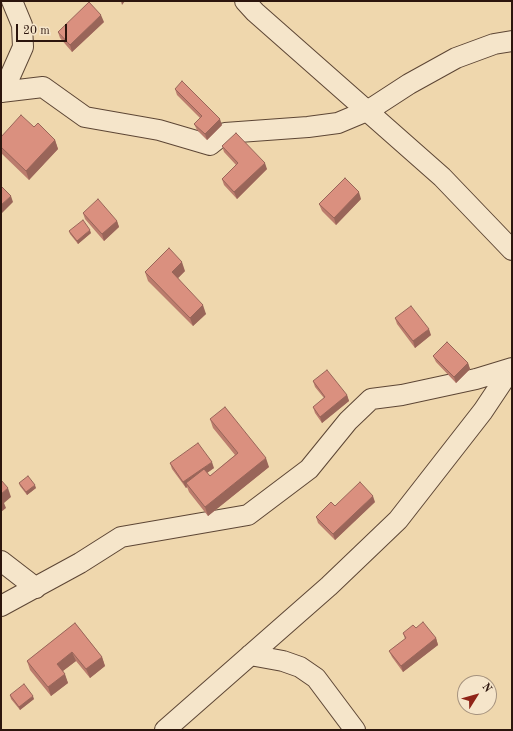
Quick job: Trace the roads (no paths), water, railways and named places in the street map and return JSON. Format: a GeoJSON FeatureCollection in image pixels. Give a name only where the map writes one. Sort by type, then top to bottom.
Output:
{"type":"FeatureCollection","features":[{"type":"Feature","properties":{"kind":"street"},"geometry":{"type":"LineString","coordinates":[[1,7],[6,1]]}},
{"type":"Feature","properties":{"kind":"street"},"geometry":{"type":"LineString","coordinates":[[2,92],[23,47],[22,25],[12,1]]}},
{"type":"Feature","properties":{"kind":"street"},"geometry":{"type":"LineString","coordinates":[[245,1],[255,12],[369,110],[442,177],[512,250]]}},
{"type":"Feature","properties":{"kind":"street"},"geometry":{"type":"LineString","coordinates":[[2,92],[43,87],[84,117],[159,130],[210,145],[224,133],[308,127],[338,123],[369,110],[408,84],[456,58],[494,44],[512,41]]}},
{"type":"Feature","properties":{"kind":"street"},"geometry":{"type":"LineString","coordinates":[[1,606],[80,563],[121,537],[248,515],[310,469],[348,420],[371,399],[402,396],[512,368]]}},
{"type":"Feature","properties":{"kind":"street"},"geometry":{"type":"LineString","coordinates":[[165,730],[329,586],[398,520],[483,411],[512,368]]}},
{"type":"Feature","properties":{"kind":"street"},"geometry":{"type":"LineString","coordinates":[[1,561],[36,588]]}},
{"type":"Feature","properties":{"kind":"street"},"geometry":{"type":"LineString","coordinates":[[250,655],[283,661],[300,667],[316,678],[355,730]]}}]}
